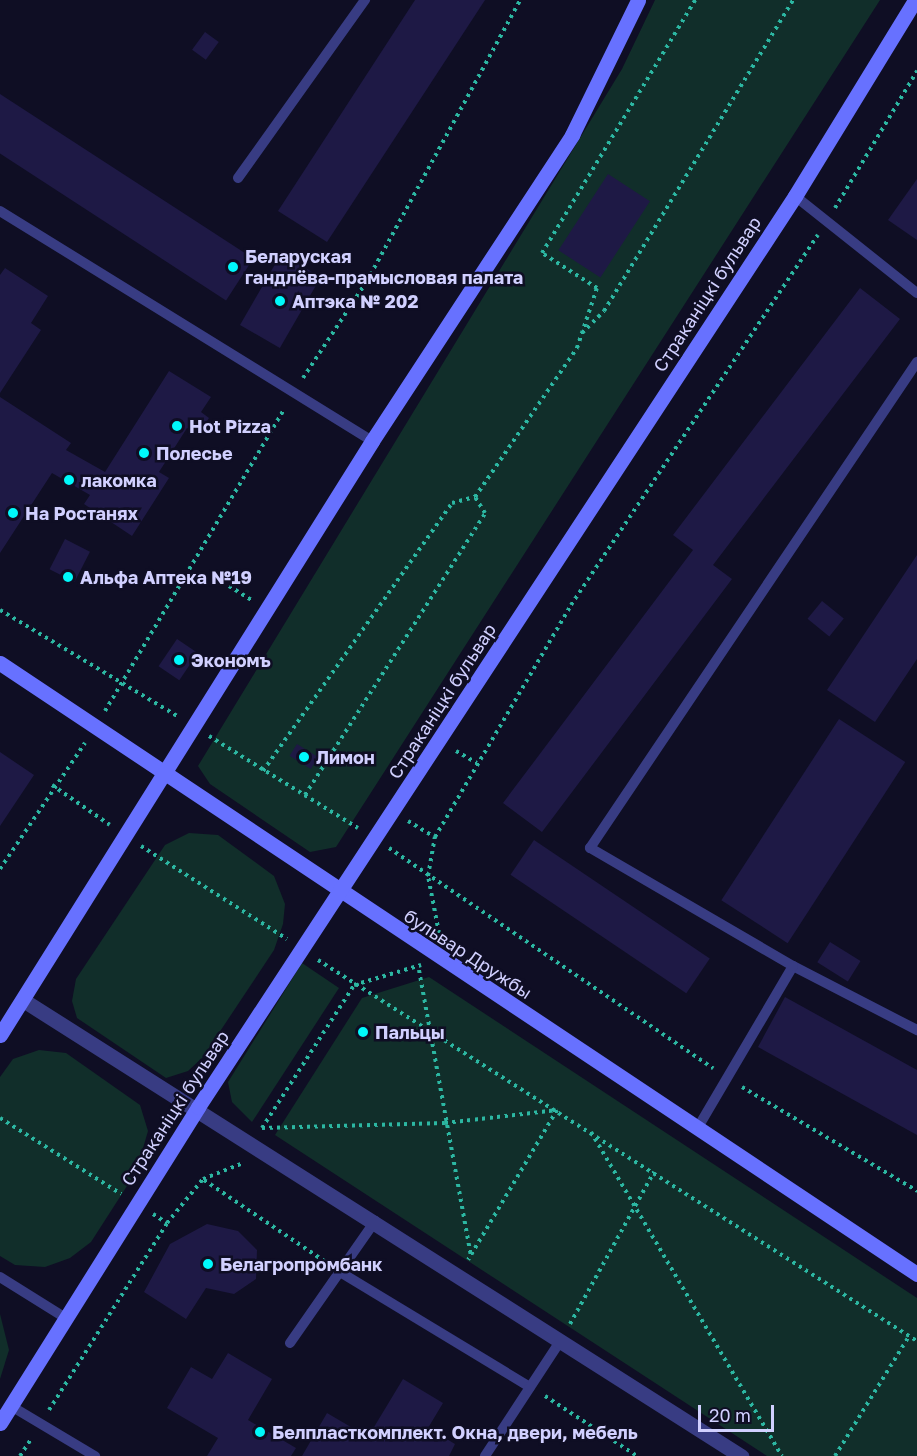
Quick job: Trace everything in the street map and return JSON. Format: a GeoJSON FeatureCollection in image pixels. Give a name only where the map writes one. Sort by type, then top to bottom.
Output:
{"type":"FeatureCollection","features":[{"type":"Feature","properties":{"kind":"street"},"geometry":{"type":"LineString","coordinates":[[0,1035],[196,727],[372,441],[572,135],[638,0]]}},
{"type":"Feature","properties":{"kind":"street","name":"Страканіцкі бульвар"},"geometry":{"type":"LineString","coordinates":[[0,1423],[64,1317],[198,1107],[795,196],[915,0]]}},
{"type":"Feature","properties":{"kind":"street","name":"бульвар Дружбы"},"geometry":{"type":"LineString","coordinates":[[0,663],[167,773],[339,894],[430,951],[917,1274]]}},
{"type":"Feature","properties":{"kind":"street"},"geometry":{"type":"LineString","coordinates":[[23,1000],[198,1107],[741,1456]]}},
{"type":"Feature","properties":{"kind":"lane"},"geometry":{"type":"LineString","coordinates":[[238,178],[365,0]]}},
{"type":"Feature","properties":{"kind":"lane"},"geometry":{"type":"LineString","coordinates":[[795,196],[917,293]]}},
{"type":"Feature","properties":{"kind":"lane"},"geometry":{"type":"LineString","coordinates":[[0,211],[295,390],[372,441]]}},
{"type":"Feature","properties":{"kind":"lane"},"geometry":{"type":"LineString","coordinates":[[917,362],[590,848],[793,966],[917,1030]]}},
{"type":"Feature","properties":{"kind":"lane"},"geometry":{"type":"LineString","coordinates":[[697,1129],[793,966]]}},
{"type":"Feature","properties":{"kind":"lane"},"geometry":{"type":"LineString","coordinates":[[290,1343],[375,1221]]}},
{"type":"Feature","properties":{"kind":"lane"},"geometry":{"type":"LineString","coordinates":[[340,1272],[530,1387]]}},
{"type":"Feature","properties":{"kind":"lane"},"geometry":{"type":"LineString","coordinates":[[0,1277],[64,1317]]}},
{"type":"Feature","properties":{"kind":"lane"},"geometry":{"type":"LineString","coordinates":[[485,1456],[561,1340]]}},
{"type":"Feature","properties":{"kind":"lane"},"geometry":{"type":"LineString","coordinates":[[10,1406],[95,1456]]}},
{"type":"Feature","properties":{"kind":"path"},"geometry":{"type":"LineString","coordinates":[[0,869],[52,785],[96,725],[122,684],[295,390],[368,281],[520,0]]}},
{"type":"Feature","properties":{"kind":"path"},"geometry":{"type":"LineString","coordinates":[[582,334],[597,288],[542,253],[695,0]]}},
{"type":"Feature","properties":{"kind":"path"},"geometry":{"type":"LineString","coordinates":[[263,771],[452,503],[476,497],[582,334],[604,311],[793,0]]}},
{"type":"Feature","properties":{"kind":"path"},"geometry":{"type":"LineString","coordinates":[[471,1255],[445,1123],[432,1031],[419,970],[440,934],[429,876],[435,837],[571,605],[827,221],[917,71]]}},
{"type":"Feature","properties":{"kind":"path"},"geometry":{"type":"LineString","coordinates":[[305,795],[485,513],[476,497]]}},
{"type":"Feature","properties":{"kind":"path"},"geometry":{"type":"LineString","coordinates":[[0,610],[196,727],[263,771],[375,838],[729,1078],[917,1191]]}},
{"type":"Feature","properties":{"kind":"path"},"geometry":{"type":"LineString","coordinates":[[456,751],[477,763]]}},
{"type":"Feature","properties":{"kind":"path"},"geometry":{"type":"LineString","coordinates":[[52,785],[354,985],[557,1110],[917,1341]]}},
{"type":"Feature","properties":{"kind":"path"},"geometry":{"type":"LineString","coordinates":[[408,821],[435,837]]}},
{"type":"Feature","properties":{"kind":"path"},"geometry":{"type":"LineString","coordinates":[[251,1141],[262,1128],[354,985],[419,970]]}},
{"type":"Feature","properties":{"kind":"path"},"geometry":{"type":"LineString","coordinates":[[262,1128],[445,1123],[557,1110]]}},
{"type":"Feature","properties":{"kind":"path"},"geometry":{"type":"LineString","coordinates":[[459,1275],[557,1110]]}},
{"type":"Feature","properties":{"kind":"path"},"geometry":{"type":"LineString","coordinates":[[590,1132],[633,1210],[782,1456]]}},
{"type":"Feature","properties":{"kind":"path"},"geometry":{"type":"LineString","coordinates":[[561,1340],[654,1172]]}},
{"type":"Feature","properties":{"kind":"path"},"geometry":{"type":"LineString","coordinates":[[203,1179],[340,1272]]}},
{"type":"Feature","properties":{"kind":"path"},"geometry":{"type":"LineString","coordinates":[[20,1456],[167,1223]]}},
{"type":"Feature","properties":{"kind":"path"},"geometry":{"type":"LineString","coordinates":[[835,1456],[909,1336]]}},
{"type":"Feature","properties":{"kind":"path"},"geometry":{"type":"LineString","coordinates":[[530,1387],[637,1456]]}},
{"type":"Feature","properties":{"kind":"green space"},"geometry":{"type":"Polygon","coordinates":[[[655,0],[880,0],[336,847],[310,852],[210,784],[198,766],[622,69],[655,0]]]}},
{"type":"Feature","properties":{"kind":"green space"},"geometry":{"type":"Polygon","coordinates":[[[189,833],[218,835],[274,876],[285,904],[283,924],[274,950],[203,1057],[188,1071],[166,1078],[77,1018],[72,1001],[76,979],[165,845],[189,833]]]}},
{"type":"Feature","properties":{"kind":"green space"},"geometry":{"type":"Polygon","coordinates":[[[302,963],[339,988],[252,1122],[232,1102],[228,1082],[302,963]]]}},
{"type":"Feature","properties":{"kind":"green space"},"geometry":{"type":"Polygon","coordinates":[[[429,977],[917,1298],[917,1456],[767,1456],[275,1135],[362,998],[429,977]]]}},
{"type":"Feature","properties":{"kind":"green space"},"geometry":{"type":"Polygon","coordinates":[[[39,1050],[66,1053],[140,1105],[148,1131],[136,1172],[91,1242],[70,1258],[45,1267],[15,1265],[0,1256],[0,1077],[13,1059],[39,1050]]]}},
{"type":"Feature","properties":{"kind":"green space"},"geometry":{"type":"Polygon","coordinates":[[[0,1314],[9,1350],[0,1379],[0,1314]]]}},
{"type":"Feature","properties":{"kind":"building"},"geometry":{"type":"Polygon","coordinates":[[[415,0],[485,0],[327,242],[278,211],[415,0]]]}},
{"type":"Feature","properties":{"kind":"building"},"geometry":{"type":"Polygon","coordinates":[[[205,32],[219,42],[206,60],[192,50],[205,32]]]}},
{"type":"Feature","properties":{"kind":"building"},"geometry":{"type":"Polygon","coordinates":[[[0,94],[253,258],[226,300],[0,154],[0,94]]]}},
{"type":"Feature","properties":{"kind":"building"},"geometry":{"type":"Polygon","coordinates":[[[608,174],[650,201],[600,278],[558,250],[608,174]]]}},
{"type":"Feature","properties":{"kind":"building"},"geometry":{"type":"Polygon","coordinates":[[[917,179],[917,240],[888,220],[917,179]]]}},
{"type":"Feature","properties":{"kind":"building","name":"Аптэка № 202"},"geometry":{"type":"Polygon","coordinates":[[[281,254],[321,277],[280,348],[240,325],[281,254]]]}},
{"type":"Feature","properties":{"kind":"building"},"geometry":{"type":"Polygon","coordinates":[[[5,268],[48,296],[31,323],[41,330],[0,393],[0,275],[5,268]]]}},
{"type":"Feature","properties":{"kind":"building"},"geometry":{"type":"Polygon","coordinates":[[[860,288],[900,319],[713,565],[732,579],[542,832],[503,803],[693,550],[673,535],[860,288]]]}},
{"type":"Feature","properties":{"kind":"building"},"geometry":{"type":"Polygon","coordinates":[[[169,371],[211,397],[201,412],[209,418],[198,435],[187,428],[159,472],[169,478],[132,536],[84,504],[90,495],[52,473],[0,553],[0,397],[71,443],[66,450],[105,472],[169,371]]]}},
{"type":"Feature","properties":{"kind":"building"},"geometry":{"type":"Polygon","coordinates":[[[65,539],[90,552],[75,582],[50,569],[65,539]]]}},
{"type":"Feature","properties":{"kind":"building"},"geometry":{"type":"Polygon","coordinates":[[[917,555],[917,659],[875,722],[827,690],[917,555]]]}},
{"type":"Feature","properties":{"kind":"building"},"geometry":{"type":"Polygon","coordinates":[[[822,601],[844,619],[829,636],[808,619],[822,601]]]}},
{"type":"Feature","properties":{"kind":"building","name":"Экономъ"},"geometry":{"type":"Polygon","coordinates":[[[177,639],[198,653],[179,680],[159,666],[177,639]]]}},
{"type":"Feature","properties":{"kind":"building"},"geometry":{"type":"Polygon","coordinates":[[[839,719],[905,762],[788,943],[721,900],[839,719]]]}},
{"type":"Feature","properties":{"kind":"building","name":"Лимон"},"geometry":{"type":"Polygon","coordinates":[[[297,744],[318,757],[311,769],[290,756],[297,744]]]}},
{"type":"Feature","properties":{"kind":"building"},"geometry":{"type":"Polygon","coordinates":[[[0,752],[34,775],[0,826],[0,752]]]}},
{"type":"Feature","properties":{"kind":"building"},"geometry":{"type":"Polygon","coordinates":[[[534,840],[710,959],[686,993],[511,875],[534,840]]]}},
{"type":"Feature","properties":{"kind":"building"},"geometry":{"type":"Polygon","coordinates":[[[830,942],[861,961],[848,981],[817,962],[830,942]]]}},
{"type":"Feature","properties":{"kind":"building"},"geometry":{"type":"Polygon","coordinates":[[[785,997],[917,1070],[917,1135],[758,1047],[785,997]]]}},
{"type":"Feature","properties":{"kind":"building","name":"Белагропромбанк"},"geometry":{"type":"Polygon","coordinates":[[[207,1224],[238,1231],[257,1250],[256,1279],[234,1294],[206,1288],[186,1319],[144,1292],[170,1244],[207,1224]]]}},
{"type":"Feature","properties":{"kind":"building"},"geometry":{"type":"Polygon","coordinates":[[[228,1353],[272,1379],[248,1420],[296,1448],[291,1456],[207,1456],[218,1438],[167,1408],[191,1367],[212,1379],[228,1353]]]}},
{"type":"Feature","properties":{"kind":"building"},"geometry":{"type":"Polygon","coordinates":[[[403,1379],[443,1403],[428,1428],[455,1444],[449,1456],[302,1456],[327,1413],[368,1437],[403,1379]]]}},
{"type":"Feature","properties":{"kind":"place","name":"Беларуская гандлёва-прамысловая палата"},"geometry":{"type":"Point","coordinates":[233,267]}},
{"type":"Feature","properties":{"kind":"place","name":"Аптэка № 202"},"geometry":{"type":"Point","coordinates":[280,301]}},
{"type":"Feature","properties":{"kind":"place","name":"Hot Pizza"},"geometry":{"type":"Point","coordinates":[177,426]}},
{"type":"Feature","properties":{"kind":"place","name":"Полесье"},"geometry":{"type":"Point","coordinates":[144,453]}},
{"type":"Feature","properties":{"kind":"place","name":"лакомка"},"geometry":{"type":"Point","coordinates":[69,480]}},
{"type":"Feature","properties":{"kind":"place","name":"На Ростанях"},"geometry":{"type":"Point","coordinates":[13,513]}},
{"type":"Feature","properties":{"kind":"place","name":"Альфа Аптека №19"},"geometry":{"type":"Point","coordinates":[68,577]}},
{"type":"Feature","properties":{"kind":"place","name":"Экономъ"},"geometry":{"type":"Point","coordinates":[179,660]}},
{"type":"Feature","properties":{"kind":"place","name":"Лимон"},"geometry":{"type":"Point","coordinates":[304,757]}},
{"type":"Feature","properties":{"kind":"place","name":"Пальцы"},"geometry":{"type":"Point","coordinates":[363,1032]}},
{"type":"Feature","properties":{"kind":"place","name":"Белагропромбанк"},"geometry":{"type":"Point","coordinates":[208,1264]}},
{"type":"Feature","properties":{"kind":"place","name":"Белпласткомплект. Окна, двери, мебель"},"geometry":{"type":"Point","coordinates":[260,1432]}}]}
